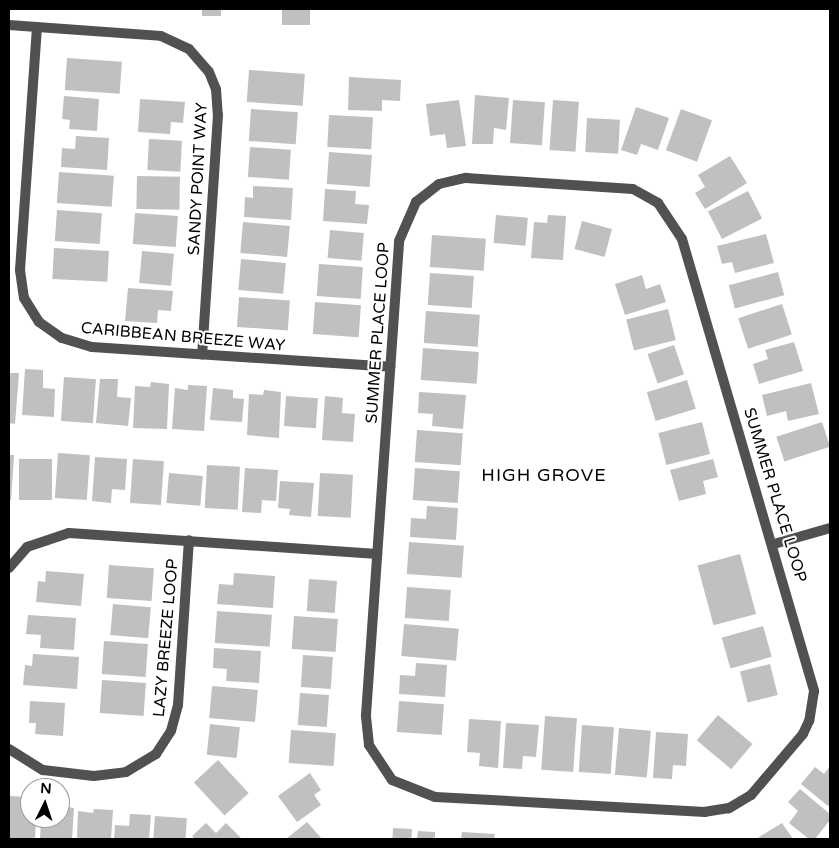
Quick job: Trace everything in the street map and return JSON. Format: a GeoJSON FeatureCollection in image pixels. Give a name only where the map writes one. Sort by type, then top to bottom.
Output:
{"type":"FeatureCollection","features":[{"type":"Feature","properties":{"kind":"street","name":"SANDY POINT WAY"},"geometry":{"type":"LineString","coordinates":[[9,26],[161,36],[189,49],[209,72],[216,89],[218,115],[202,354]]}},
{"type":"Feature","properties":{"kind":"street","name":"CARIBBEAN BREEZE WAY"},"geometry":{"type":"LineString","coordinates":[[37,27],[20,270],[28,307],[46,328],[71,343],[390,367]]}},
{"type":"Feature","properties":{"kind":"street","name":"SUMMER PLACE LOOP"},"geometry":{"type":"LineString","coordinates":[[480,178],[617,186],[646,195],[668,213],[682,238],[774,544],[812,676],[813,707],[803,734],[751,795],[729,808],[705,812],[434,797],[392,780],[375,759],[366,730],[399,241],[407,214],[426,192],[453,180],[480,178]]}},
{"type":"Feature","properties":{"kind":"street"},"geometry":{"type":"LineString","coordinates":[[774,544],[830,528]]}},
{"type":"Feature","properties":{"kind":"street","name":"LAZY BREEZE LOOP"},"geometry":{"type":"LineString","coordinates":[[9,568],[26,547],[54,535],[85,533],[377,554]]}},
{"type":"Feature","properties":{"kind":"street","name":"LAZY BREEZE LOOP"},"geometry":{"type":"LineString","coordinates":[[9,749],[43,770],[94,776],[126,772],[156,754],[171,731],[178,705],[189,540]]}},
{"type":"Feature","properties":{"kind":"building"},"geometry":{"type":"Polygon","coordinates":[[[202,9],[221,9],[221,16],[202,16],[202,9]]]}},
{"type":"Feature","properties":{"kind":"building"},"geometry":{"type":"Polygon","coordinates":[[[282,9],[310,9],[310,25],[282,25],[282,9]]]}},
{"type":"Feature","properties":{"kind":"building"},"geometry":{"type":"Polygon","coordinates":[[[67,58],[122,62],[120,94],[65,90],[67,58]]]}},
{"type":"Feature","properties":{"kind":"building"},"geometry":{"type":"Polygon","coordinates":[[[249,70],[305,74],[303,106],[247,102],[249,70]]]}},
{"type":"Feature","properties":{"kind":"building"},"geometry":{"type":"Polygon","coordinates":[[[349,77],[401,80],[400,101],[382,100],[382,111],[348,110],[349,77]]]}},
{"type":"Feature","properties":{"kind":"building"},"geometry":{"type":"Polygon","coordinates":[[[475,95],[509,98],[506,130],[494,128],[493,144],[472,144],[475,95]]]}},
{"type":"Feature","properties":{"kind":"building"},"geometry":{"type":"Polygon","coordinates":[[[64,96],[99,99],[97,131],[69,129],[70,120],[62,119],[64,96]]]}},
{"type":"Feature","properties":{"kind":"building"},"geometry":{"type":"Polygon","coordinates":[[[140,99],[185,102],[183,123],[171,122],[170,134],[138,132],[140,99]]]}},
{"type":"Feature","properties":{"kind":"building"},"geometry":{"type":"Polygon","coordinates":[[[459,100],[466,146],[447,148],[445,134],[430,136],[426,104],[459,100]]]}},
{"type":"Feature","properties":{"kind":"building"},"geometry":{"type":"Polygon","coordinates":[[[513,100],[545,102],[542,145],[510,143],[513,100]]]}},
{"type":"Feature","properties":{"kind":"building"},"geometry":{"type":"Polygon","coordinates":[[[553,100],[579,102],[575,152],[550,150],[553,100]]]}},
{"type":"Feature","properties":{"kind":"building"},"geometry":{"type":"Polygon","coordinates":[[[636,107],[669,118],[658,150],[641,144],[637,155],[621,150],[636,107]]]}},
{"type":"Feature","properties":{"kind":"building"},"geometry":{"type":"Polygon","coordinates":[[[251,109],[298,112],[296,144],[249,141],[251,109]]]}},
{"type":"Feature","properties":{"kind":"building"},"geometry":{"type":"Polygon","coordinates":[[[681,109],[712,120],[697,162],[666,150],[681,109]]]}},
{"type":"Feature","properties":{"kind":"building"},"geometry":{"type":"Polygon","coordinates":[[[329,115],[373,117],[371,149],[327,147],[329,115]]]}},
{"type":"Feature","properties":{"kind":"building"},"geometry":{"type":"Polygon","coordinates":[[[587,118],[620,120],[618,154],[585,152],[587,118]]]}},
{"type":"Feature","properties":{"kind":"building"},"geometry":{"type":"Polygon","coordinates":[[[76,136],[109,138],[107,170],[61,167],[62,148],[75,149],[76,136]]]}},
{"type":"Feature","properties":{"kind":"building"},"geometry":{"type":"Polygon","coordinates":[[[149,139],[182,141],[180,172],[147,170],[149,139]]]}},
{"type":"Feature","properties":{"kind":"building"},"geometry":{"type":"Polygon","coordinates":[[[250,147],[291,150],[289,180],[248,177],[250,147]]]}},
{"type":"Feature","properties":{"kind":"building"},"geometry":{"type":"Polygon","coordinates":[[[329,152],[372,155],[370,187],[327,184],[329,152]]]}},
{"type":"Feature","properties":{"kind":"building"},"geometry":{"type":"Polygon","coordinates":[[[730,156],[747,183],[705,209],[695,193],[705,187],[698,175],[730,156]]]}},
{"type":"Feature","properties":{"kind":"building"},"geometry":{"type":"Polygon","coordinates":[[[59,172],[114,176],[112,207],[57,203],[59,172]]]}},
{"type":"Feature","properties":{"kind":"building"},"geometry":{"type":"Polygon","coordinates":[[[137,176],[180,177],[179,210],[136,209],[137,176]]]}},
{"type":"Feature","properties":{"kind":"building"},"geometry":{"type":"Polygon","coordinates":[[[253,186],[293,188],[291,220],[244,217],[245,197],[253,198],[253,186]]]}},
{"type":"Feature","properties":{"kind":"building"},"geometry":{"type":"Polygon","coordinates":[[[325,189],[356,191],[355,204],[369,205],[367,224],[323,221],[325,189]]]}},
{"type":"Feature","properties":{"kind":"building"},"geometry":{"type":"Polygon","coordinates":[[[748,191],[762,219],[722,239],[708,211],[748,191]]]}},
{"type":"Feature","properties":{"kind":"building"},"geometry":{"type":"Polygon","coordinates":[[[57,210],[102,213],[100,244],[55,241],[57,210]]]}},
{"type":"Feature","properties":{"kind":"building"},"geometry":{"type":"Polygon","coordinates":[[[135,213],[178,216],[176,247],[133,244],[135,213]]]}},
{"type":"Feature","properties":{"kind":"building"},"geometry":{"type":"Polygon","coordinates":[[[496,215],[528,218],[525,246],[494,243],[496,215]]]}},
{"type":"Feature","properties":{"kind":"building"},"geometry":{"type":"Polygon","coordinates":[[[548,215],[566,216],[563,260],[531,258],[534,222],[547,223],[548,215]]]}},
{"type":"Feature","properties":{"kind":"building"},"geometry":{"type":"Polygon","coordinates":[[[582,221],[612,229],[604,257],[574,249],[582,221]]]}},
{"type":"Feature","properties":{"kind":"building"},"geometry":{"type":"Polygon","coordinates":[[[243,222],[290,226],[287,257],[240,253],[243,222]]]}},
{"type":"Feature","properties":{"kind":"building"},"geometry":{"type":"Polygon","coordinates":[[[330,230],[364,233],[361,261],[328,258],[330,230]]]}},
{"type":"Feature","properties":{"kind":"building"},"geometry":{"type":"Polygon","coordinates":[[[766,234],[774,263],[735,273],[732,262],[722,264],[717,246],[766,234]]]}},
{"type":"Feature","properties":{"kind":"building"},"geometry":{"type":"Polygon","coordinates":[[[432,235],[486,239],[484,271],[430,267],[432,235]]]}},
{"type":"Feature","properties":{"kind":"building"},"geometry":{"type":"Polygon","coordinates":[[[54,248],[109,251],[107,282],[52,279],[54,248]]]}},
{"type":"Feature","properties":{"kind":"building"},"geometry":{"type":"Polygon","coordinates":[[[142,251],[174,254],[171,286],[139,283],[142,251]]]}},
{"type":"Feature","properties":{"kind":"building"},"geometry":{"type":"Polygon","coordinates":[[[241,259],[286,263],[283,294],[238,290],[241,259]]]}},
{"type":"Feature","properties":{"kind":"building"},"geometry":{"type":"Polygon","coordinates":[[[319,264],[363,267],[361,299],[317,296],[319,264]]]}},
{"type":"Feature","properties":{"kind":"building"},"geometry":{"type":"Polygon","coordinates":[[[778,272],[784,295],[735,308],[729,285],[778,272]]]}},
{"type":"Feature","properties":{"kind":"building"},"geometry":{"type":"Polygon","coordinates":[[[430,273],[474,276],[472,308],[428,305],[430,273]]]}},
{"type":"Feature","properties":{"kind":"building"},"geometry":{"type":"Polygon","coordinates":[[[642,275],[646,289],[660,284],[666,302],[625,315],[615,284],[642,275]]]}},
{"type":"Feature","properties":{"kind":"building"},"geometry":{"type":"Polygon","coordinates":[[[128,288],[173,291],[171,311],[158,310],[157,323],[125,321],[128,288]]]}},
{"type":"Feature","properties":{"kind":"building"},"geometry":{"type":"Polygon","coordinates":[[[239,297],[290,301],[288,330],[237,327],[239,297]]]}},
{"type":"Feature","properties":{"kind":"building"},"geometry":{"type":"Polygon","coordinates":[[[315,302],[361,305],[359,337],[313,334],[315,302]]]}},
{"type":"Feature","properties":{"kind":"building"},"geometry":{"type":"Polygon","coordinates":[[[782,304],[792,334],[748,349],[738,318],[782,304]]]}},
{"type":"Feature","properties":{"kind":"building"},"geometry":{"type":"Polygon","coordinates":[[[668,309],[676,340],[634,350],[626,319],[668,309]]]}},
{"type":"Feature","properties":{"kind":"building"},"geometry":{"type":"Polygon","coordinates":[[[426,311],[480,315],[478,347],[424,343],[426,311]]]}},
{"type":"Feature","properties":{"kind":"building"},"geometry":{"type":"Polygon","coordinates":[[[794,342],[803,371],[759,384],[753,364],[768,359],[765,350],[794,342]]]}},
{"type":"Feature","properties":{"kind":"building"},"geometry":{"type":"Polygon","coordinates":[[[674,345],[684,374],[658,383],[648,354],[674,345]]]}},
{"type":"Feature","properties":{"kind":"building"},"geometry":{"type":"Polygon","coordinates":[[[423,348],[479,352],[477,384],[421,380],[423,348]]]}},
{"type":"Feature","properties":{"kind":"building"},"geometry":{"type":"Polygon","coordinates":[[[25,369],[43,370],[43,388],[55,389],[54,417],[22,415],[25,369]]]}},
{"type":"Feature","properties":{"kind":"building"},"geometry":{"type":"Polygon","coordinates":[[[9,373],[19,373],[15,424],[9,423],[9,373]]]}},
{"type":"Feature","properties":{"kind":"building"},"geometry":{"type":"Polygon","coordinates":[[[64,377],[96,379],[93,423],[61,421],[64,377]]]}},
{"type":"Feature","properties":{"kind":"building"},"geometry":{"type":"Polygon","coordinates":[[[100,379],[118,379],[117,397],[131,398],[128,426],[96,423],[100,379]]]}},
{"type":"Feature","properties":{"kind":"building"},"geometry":{"type":"Polygon","coordinates":[[[687,380],[696,409],[656,421],[647,392],[687,380]]]}},
{"type":"Feature","properties":{"kind":"building"},"geometry":{"type":"Polygon","coordinates":[[[151,382],[169,384],[167,429],[133,428],[135,386],[150,387],[151,382]]]}},
{"type":"Feature","properties":{"kind":"building"},"geometry":{"type":"Polygon","coordinates":[[[811,383],[819,414],[788,421],[786,411],[767,416],[762,395],[811,383]]]}},
{"type":"Feature","properties":{"kind":"building"},"geometry":{"type":"Polygon","coordinates":[[[188,385],[207,386],[204,431],[172,429],[175,388],[188,390],[188,385]]]}},
{"type":"Feature","properties":{"kind":"building"},"geometry":{"type":"Polygon","coordinates":[[[213,388],[233,390],[233,398],[244,399],[242,422],[210,420],[213,388]]]}},
{"type":"Feature","properties":{"kind":"building"},"geometry":{"type":"Polygon","coordinates":[[[264,390],[281,392],[279,438],[247,435],[249,394],[263,395],[264,390]]]}},
{"type":"Feature","properties":{"kind":"building"},"geometry":{"type":"Polygon","coordinates":[[[419,392],[466,395],[463,429],[432,426],[433,414],[418,413],[419,392]]]}},
{"type":"Feature","properties":{"kind":"building"},"geometry":{"type":"Polygon","coordinates":[[[286,396],[318,398],[316,428],[284,426],[286,396]]]}},
{"type":"Feature","properties":{"kind":"building"},"geometry":{"type":"Polygon","coordinates":[[[325,396],[343,398],[342,413],[355,414],[353,442],[322,440],[325,396]]]}},
{"type":"Feature","properties":{"kind":"building"},"geometry":{"type":"Polygon","coordinates":[[[702,422],[710,454],[666,465],[658,433],[702,422]]]}},
{"type":"Feature","properties":{"kind":"building"},"geometry":{"type":"Polygon","coordinates":[[[822,422],[830,447],[784,462],[776,437],[822,422]]]}},
{"type":"Feature","properties":{"kind":"building"},"geometry":{"type":"Polygon","coordinates":[[[417,430],[463,433],[461,465],[415,462],[417,430]]]}},
{"type":"Feature","properties":{"kind":"building"},"geometry":{"type":"Polygon","coordinates":[[[58,453],[90,455],[87,500],[55,498],[58,453]]]}},
{"type":"Feature","properties":{"kind":"building"},"geometry":{"type":"Polygon","coordinates":[[[9,455],[14,455],[11,500],[9,500],[9,455]]]}},
{"type":"Feature","properties":{"kind":"building"},"geometry":{"type":"Polygon","coordinates":[[[95,457],[127,459],[125,490],[112,489],[111,503],[92,501],[95,457]]]}},
{"type":"Feature","properties":{"kind":"building"},"geometry":{"type":"Polygon","coordinates":[[[19,459],[52,459],[52,500],[19,500],[19,459]]]}},
{"type":"Feature","properties":{"kind":"building"},"geometry":{"type":"Polygon","coordinates":[[[133,459],[164,461],[161,505],[130,503],[133,459]]]}},
{"type":"Feature","properties":{"kind":"building"},"geometry":{"type":"Polygon","coordinates":[[[713,459],[718,477],[703,481],[706,494],[679,501],[670,470],[713,459]]]}},
{"type":"Feature","properties":{"kind":"building"},"geometry":{"type":"Polygon","coordinates":[[[207,465],[240,467],[238,510],[205,508],[207,465]]]}},
{"type":"Feature","properties":{"kind":"building"},"geometry":{"type":"Polygon","coordinates":[[[245,468],[278,470],[276,501],[262,500],[261,513],[242,512],[245,468]]]}},
{"type":"Feature","properties":{"kind":"building"},"geometry":{"type":"Polygon","coordinates":[[[415,468],[460,471],[458,503],[413,500],[415,468]]]}},
{"type":"Feature","properties":{"kind":"building"},"geometry":{"type":"Polygon","coordinates":[[[169,473],[203,476],[200,506],[166,503],[169,473]]]}},
{"type":"Feature","properties":{"kind":"building"},"geometry":{"type":"Polygon","coordinates":[[[320,473],[353,475],[351,518],[318,516],[320,473]]]}},
{"type":"Feature","properties":{"kind":"building"},"geometry":{"type":"Polygon","coordinates":[[[280,481],[314,483],[311,517],[289,515],[290,509],[278,508],[280,481]]]}},
{"type":"Feature","properties":{"kind":"building"},"geometry":{"type":"Polygon","coordinates":[[[427,506],[458,508],[456,540],[410,537],[411,518],[426,519],[427,506]]]}},
{"type":"Feature","properties":{"kind":"building"},"geometry":{"type":"Polygon","coordinates":[[[409,542],[464,546],[462,578],[407,574],[409,542]]]}},
{"type":"Feature","properties":{"kind":"building"},"geometry":{"type":"Polygon","coordinates":[[[740,554],[756,614],[714,625],[697,565],[740,554]]]}},
{"type":"Feature","properties":{"kind":"building"},"geometry":{"type":"Polygon","coordinates":[[[109,565],[154,568],[152,601],[107,598],[109,565]]]}},
{"type":"Feature","properties":{"kind":"building"},"geometry":{"type":"Polygon","coordinates":[[[46,571],[84,574],[81,606],[36,602],[38,581],[45,582],[46,571]]]}},
{"type":"Feature","properties":{"kind":"building"},"geometry":{"type":"Polygon","coordinates":[[[234,573],[275,576],[273,608],[217,604],[219,584],[233,585],[234,573]]]}},
{"type":"Feature","properties":{"kind":"building"},"geometry":{"type":"Polygon","coordinates":[[[309,579],[337,581],[335,613],[307,611],[309,579]]]}},
{"type":"Feature","properties":{"kind":"building"},"geometry":{"type":"Polygon","coordinates":[[[407,587],[451,590],[449,621],[405,618],[407,587]]]}},
{"type":"Feature","properties":{"kind":"building"},"geometry":{"type":"Polygon","coordinates":[[[113,604],[151,607],[148,638],[110,635],[113,604]]]}},
{"type":"Feature","properties":{"kind":"building"},"geometry":{"type":"Polygon","coordinates":[[[217,611],[272,615],[270,647],[215,643],[217,611]]]}},
{"type":"Feature","properties":{"kind":"building"},"geometry":{"type":"Polygon","coordinates":[[[28,615],[76,618],[74,650],[40,648],[41,635],[26,634],[28,615]]]}},
{"type":"Feature","properties":{"kind":"building"},"geometry":{"type":"Polygon","coordinates":[[[294,616],[338,619],[336,652],[292,649],[294,616]]]}},
{"type":"Feature","properties":{"kind":"building"},"geometry":{"type":"Polygon","coordinates":[[[404,624],[459,629],[456,661],[401,656],[404,624]]]}},
{"type":"Feature","properties":{"kind":"building"},"geometry":{"type":"Polygon","coordinates":[[[763,626],[772,657],[730,669],[722,638],[763,626]]]}},
{"type":"Feature","properties":{"kind":"building"},"geometry":{"type":"Polygon","coordinates":[[[104,641],[148,644],[146,677],[102,674],[104,641]]]}},
{"type":"Feature","properties":{"kind":"building"},"geometry":{"type":"Polygon","coordinates":[[[214,648],[261,651],[259,683],[226,681],[227,669],[213,668],[214,648]]]}},
{"type":"Feature","properties":{"kind":"building"},"geometry":{"type":"Polygon","coordinates":[[[33,654],[79,657],[77,689],[23,685],[25,665],[32,666],[33,654]]]}},
{"type":"Feature","properties":{"kind":"building"},"geometry":{"type":"Polygon","coordinates":[[[303,655],[333,657],[331,689],[301,687],[303,655]]]}},
{"type":"Feature","properties":{"kind":"building"},"geometry":{"type":"Polygon","coordinates":[[[416,663],[447,665],[445,697],[399,694],[400,675],[415,676],[416,663]]]}},
{"type":"Feature","properties":{"kind":"building"},"geometry":{"type":"Polygon","coordinates":[[[770,664],[778,695],[748,703],[740,671],[770,664]]]}},
{"type":"Feature","properties":{"kind":"building"},"geometry":{"type":"Polygon","coordinates":[[[102,680],[146,683],[144,716],[100,713],[102,680]]]}},
{"type":"Feature","properties":{"kind":"building"},"geometry":{"type":"Polygon","coordinates":[[[212,686],[258,690],[255,722],[209,718],[212,686]]]}},
{"type":"Feature","properties":{"kind":"building"},"geometry":{"type":"Polygon","coordinates":[[[300,693],[329,695],[327,727],[298,725],[300,693]]]}},
{"type":"Feature","properties":{"kind":"building"},"geometry":{"type":"Polygon","coordinates":[[[30,701],[65,703],[63,736],[35,734],[36,723],[29,723],[30,701]]]}},
{"type":"Feature","properties":{"kind":"building"},"geometry":{"type":"Polygon","coordinates":[[[399,701],[444,704],[442,735],[397,732],[399,701]]]}},
{"type":"Feature","properties":{"kind":"building"},"geometry":{"type":"Polygon","coordinates":[[[718,715],[752,744],[731,769],[697,740],[718,715]]]}},
{"type":"Feature","properties":{"kind":"building"},"geometry":{"type":"Polygon","coordinates":[[[545,716],[577,718],[573,772],[541,770],[545,716]]]}},
{"type":"Feature","properties":{"kind":"building"},"geometry":{"type":"Polygon","coordinates":[[[469,719],[501,721],[498,768],[479,766],[480,753],[467,752],[469,719]]]}},
{"type":"Feature","properties":{"kind":"building"},"geometry":{"type":"Polygon","coordinates":[[[506,723],[539,725],[536,757],[523,756],[522,769],[503,768],[506,723]]]}},
{"type":"Feature","properties":{"kind":"building"},"geometry":{"type":"Polygon","coordinates":[[[210,724],[240,727],[237,758],[207,755],[210,724]]]}},
{"type":"Feature","properties":{"kind":"building"},"geometry":{"type":"Polygon","coordinates":[[[582,725],[614,727],[611,774],[579,772],[582,725]]]}},
{"type":"Feature","properties":{"kind":"building"},"geometry":{"type":"Polygon","coordinates":[[[619,728],[651,731],[647,778],[615,775],[619,728]]]}},
{"type":"Feature","properties":{"kind":"building"},"geometry":{"type":"Polygon","coordinates":[[[291,730],[336,733],[334,766],[289,763],[291,730]]]}},
{"type":"Feature","properties":{"kind":"building"},"geometry":{"type":"Polygon","coordinates":[[[656,732],[688,734],[686,766],[673,765],[672,779],[653,778],[656,732]]]}},
{"type":"Feature","properties":{"kind":"building"},"geometry":{"type":"Polygon","coordinates":[[[218,760],[249,793],[225,815],[194,783],[218,760]]]}},
{"type":"Feature","properties":{"kind":"building"},"geometry":{"type":"Polygon","coordinates":[[[830,766],[830,804],[828,806],[801,784],[815,767],[824,774],[830,766]]]}},
{"type":"Feature","properties":{"kind":"building"},"geometry":{"type":"Polygon","coordinates":[[[310,773],[321,790],[314,795],[321,805],[297,822],[278,796],[310,773]]]}},
{"type":"Feature","properties":{"kind":"building"},"geometry":{"type":"Polygon","coordinates":[[[800,789],[830,814],[830,820],[815,839],[809,839],[789,823],[798,811],[788,802],[800,789]]]}},
{"type":"Feature","properties":{"kind":"building"},"geometry":{"type":"Polygon","coordinates":[[[9,796],[20,797],[20,828],[36,828],[35,839],[9,839],[9,796]]]}},
{"type":"Feature","properties":{"kind":"building"},"geometry":{"type":"Polygon","coordinates":[[[70,807],[74,808],[72,839],[40,839],[41,828],[70,828],[70,807]]]}},
{"type":"Feature","properties":{"kind":"building"},"geometry":{"type":"Polygon","coordinates":[[[94,809],[113,810],[111,839],[77,839],[78,811],[93,813],[94,809]]]}},
{"type":"Feature","properties":{"kind":"building"},"geometry":{"type":"Polygon","coordinates":[[[130,814],[151,815],[149,839],[114,839],[115,825],[129,826],[130,814]]]}},
{"type":"Feature","properties":{"kind":"building"},"geometry":{"type":"Polygon","coordinates":[[[155,816],[187,818],[185,839],[153,839],[155,816]]]}},
{"type":"Feature","properties":{"kind":"building"},"geometry":{"type":"Polygon","coordinates":[[[307,822],[322,839],[286,839],[307,822]]]}},
{"type":"Feature","properties":{"kind":"building"},"geometry":{"type":"Polygon","coordinates":[[[206,823],[216,833],[226,823],[242,839],[195,839],[192,836],[206,823]]]}},
{"type":"Feature","properties":{"kind":"building"},"geometry":{"type":"Polygon","coordinates":[[[782,823],[793,839],[756,839],[782,823]]]}},
{"type":"Feature","properties":{"kind":"building"},"geometry":{"type":"Polygon","coordinates":[[[393,828],[412,829],[411,839],[392,839],[393,828]]]}},
{"type":"Feature","properties":{"kind":"building"},"geometry":{"type":"Polygon","coordinates":[[[418,831],[435,832],[435,839],[417,839],[418,831]]]}},
{"type":"Feature","properties":{"kind":"building"},"geometry":{"type":"Polygon","coordinates":[[[462,832],[495,834],[494,839],[461,839],[462,832]]]}},
{"type":"Feature","properties":{"kind":"district","name":"HIGH GROVE"},"geometry":{"type":"Point","coordinates":[544,475]}}]}
